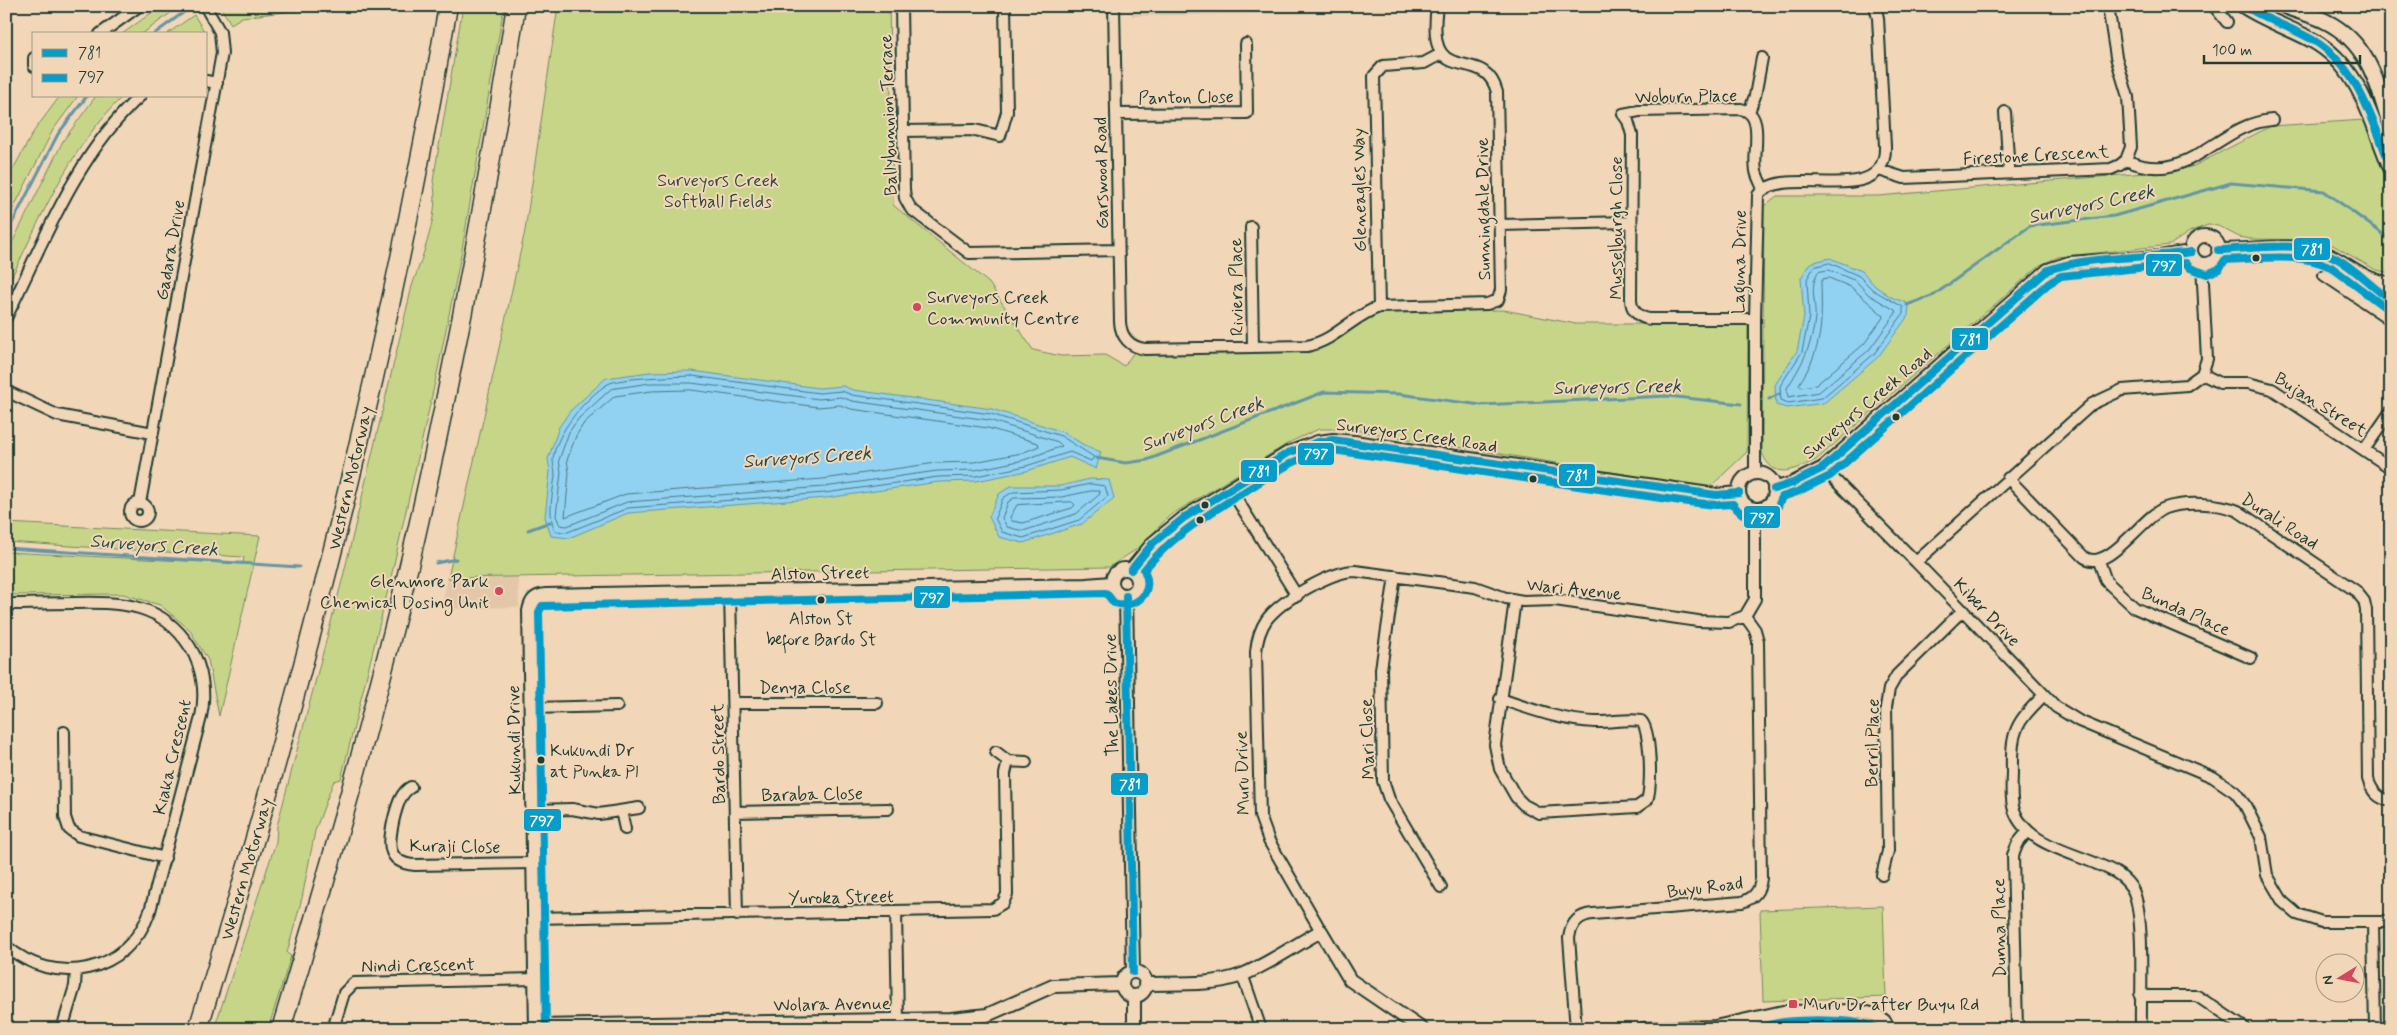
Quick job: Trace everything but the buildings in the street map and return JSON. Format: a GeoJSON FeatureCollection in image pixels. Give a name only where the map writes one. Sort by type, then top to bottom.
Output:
{"type":"FeatureCollection","features":[{"type":"Feature","properties":{"kind":"highway","name":"Western Motorway"},"geometry":{"type":"LineString","coordinates":[[198,1029],[282,746],[331,558],[385,327],[448,6]]}},
{"type":"Feature","properties":{"kind":"highway"},"geometry":{"type":"LineString","coordinates":[[281,1029],[363,744],[414,541],[484,203],[516,6]]}},
{"type":"Feature","properties":{"kind":"main road"},"geometry":{"type":"LineString","coordinates":[[2244,6],[2313,41],[2341,62],[2360,90],[2391,168]]}},
{"type":"Feature","properties":{"kind":"main road"},"geometry":{"type":"LineString","coordinates":[[2285,6],[2325,21],[2339,29],[2355,43],[2374,73],[2391,129]]}},
{"type":"Feature","properties":{"kind":"street"},"geometry":{"type":"LineString","coordinates":[[103,32],[139,6]]}},
{"type":"Feature","properties":{"kind":"street","name":"Gadara Drive"},"geometry":{"type":"LineString","coordinates":[[140,503],[211,82],[222,52],[221,37],[216,24],[205,6]]}},
{"type":"Feature","properties":{"kind":"street","name":"Ballybunnion Terrace"},"geometry":{"type":"LineString","coordinates":[[901,6],[904,189],[906,202],[915,213],[964,251],[981,254],[1118,250]]}},
{"type":"Feature","properties":{"kind":"street"},"geometry":{"type":"LineString","coordinates":[[903,131],[976,130],[1000,136],[1007,112],[1005,6]]}},
{"type":"Feature","properties":{"kind":"street","name":"Garswood Road"},"geometry":{"type":"LineString","coordinates":[[1114,6],[1120,322],[1126,339]]}},
{"type":"Feature","properties":{"kind":"street"},"geometry":{"type":"LineString","coordinates":[[1437,6],[1436,42],[1441,54]]}},
{"type":"Feature","properties":{"kind":"street"},"geometry":{"type":"LineString","coordinates":[[1875,6],[1878,18],[1886,154],[1879,170]]}},
{"type":"Feature","properties":{"kind":"street","name":"Firestone Crescent"},"geometry":{"type":"LineString","coordinates":[[1879,170],[1904,178],[2111,168],[2120,165],[2126,160],[2131,146],[2128,97],[2116,57],[2108,6]]}},
{"type":"Feature","properties":{"kind":"street"},"geometry":{"type":"LineString","coordinates":[[2214,6],[2227,22]]}},
{"type":"Feature","properties":{"kind":"street","name":"Panton Close"},"geometry":{"type":"LineString","coordinates":[[1116,114],[1247,112],[1246,44]]}},
{"type":"Feature","properties":{"kind":"street","name":"Gleneagles Way"},"geometry":{"type":"LineString","coordinates":[[1379,307],[1372,72],[1382,66],[1424,63],[1441,54]]}},
{"type":"Feature","properties":{"kind":"street","name":"Sunningdale Drive"},"geometry":{"type":"LineString","coordinates":[[1126,339],[1136,347],[1145,349],[1301,347],[1317,344],[1379,307],[1487,304],[1496,302],[1500,297],[1501,290],[1498,102],[1496,88],[1490,77],[1479,68],[1451,62],[1441,54]]}},
{"type":"Feature","properties":{"kind":"street","name":"Woburn Place"},"geometry":{"type":"LineString","coordinates":[[1749,112],[1755,96],[1762,58]]}},
{"type":"Feature","properties":{"kind":"street"},"geometry":{"type":"LineString","coordinates":[[6,318],[85,163],[110,128],[138,98]]}},
{"type":"Feature","properties":{"kind":"street","name":"Woburn Place"},"geometry":{"type":"LineString","coordinates":[[1623,114],[1648,111],[1741,109],[1749,112],[1755,122],[1756,171],[1763,189]]}},
{"type":"Feature","properties":{"kind":"street"},"geometry":{"type":"LineString","coordinates":[[2005,112],[2009,172]]}},
{"type":"Feature","properties":{"kind":"street","name":"Musselburgh Close"},"geometry":{"type":"LineString","coordinates":[[1623,114],[1628,121],[1632,135],[1631,303],[1639,316],[1649,319],[1754,319]]}},
{"type":"Feature","properties":{"kind":"street"},"geometry":{"type":"LineString","coordinates":[[2126,160],[2148,167],[2178,165],[2251,123],[2272,120]]}},
{"type":"Feature","properties":{"kind":"street","name":"Laguna Drive"},"geometry":{"type":"LineString","coordinates":[[1755,473],[1754,319],[1756,202],[1758,195],[1763,189],[1779,184],[1857,181],[1872,176],[1879,170]]}},
{"type":"Feature","properties":{"kind":"street"},"geometry":{"type":"LineString","coordinates":[[1500,225],[1631,222]]}},
{"type":"Feature","properties":{"kind":"street","name":"Riviera Place"},"geometry":{"type":"LineString","coordinates":[[1251,227],[1253,347]]}},
{"type":"Feature","properties":{"kind":"street"},"geometry":{"type":"LineString","coordinates":[[2204,236],[2216,242],[2218,250],[2213,261],[2202,264],[2194,259],[2191,252],[2196,239],[2204,236]]}},
{"type":"Feature","properties":{"kind":"street"},"geometry":{"type":"LineString","coordinates":[[2218,250],[2302,248],[2318,251],[2336,258],[2379,281],[2391,283]]}},
{"type":"Feature","properties":{"kind":"street","name":"Surveyors Creek Road"},"geometry":{"type":"LineString","coordinates":[[1774,489],[1793,483],[1823,468],[2048,270],[2069,263],[2159,257],[2191,252]]}},
{"type":"Feature","properties":{"kind":"street"},"geometry":{"type":"LineString","coordinates":[[2336,258],[2391,300]]}},
{"type":"Feature","properties":{"kind":"street"},"geometry":{"type":"LineString","coordinates":[[1916,562],[2083,411],[2103,397],[2131,389],[2187,385],[2202,374],[2208,359],[2202,264]]}},
{"type":"Feature","properties":{"kind":"street"},"geometry":{"type":"LineString","coordinates":[[2324,275],[2391,320]]}},
{"type":"Feature","properties":{"kind":"street","name":"Bujan Street"},"geometry":{"type":"LineString","coordinates":[[2202,374],[2220,383],[2248,383],[2272,389],[2391,468]]}},
{"type":"Feature","properties":{"kind":"street"},"geometry":{"type":"LineString","coordinates":[[6,391],[57,416],[153,432]]}},
{"type":"Feature","properties":{"kind":"street"},"geometry":{"type":"LineString","coordinates":[[2364,450],[2391,411]]}},
{"type":"Feature","properties":{"kind":"street","name":"Surveyors Creek Road"},"geometry":{"type":"LineString","coordinates":[[1132,570],[1153,543],[1185,518],[1295,450],[1318,442],[1333,440],[1707,494],[1739,493]]}},
{"type":"Feature","properties":{"kind":"street","name":"Kiber Drive"},"geometry":{"type":"LineString","coordinates":[[1823,468],[1916,562],[2043,696],[2070,716],[2212,777],[2235,792],[2245,805],[2261,837],[2267,875],[2283,902],[2297,914],[2322,922],[2391,922]]}},
{"type":"Feature","properties":{"kind":"street"},"geometry":{"type":"LineString","coordinates":[[1755,473],[1770,479],[1774,489],[1769,504],[1754,509],[1744,503],[1739,493],[1739,487],[1745,477],[1755,473]]}},
{"type":"Feature","properties":{"kind":"street"},"geometry":{"type":"LineString","coordinates":[[2008,478],[2084,557],[2091,561],[2099,561]]}},
{"type":"Feature","properties":{"kind":"street"},"geometry":{"type":"LineString","coordinates":[[1231,490],[1296,596]]}},
{"type":"Feature","properties":{"kind":"street","name":"Durali Road"},"geometry":{"type":"LineString","coordinates":[[2099,561],[2106,558],[2150,517],[2166,507],[2217,505],[2238,511],[2356,590],[2364,601],[2366,610],[2368,779],[2374,792],[2382,798],[2391,801]]}},
{"type":"Feature","properties":{"kind":"street"},"geometry":{"type":"LineString","coordinates":[[1746,616],[1752,607],[1756,593],[1754,509]]}},
{"type":"Feature","properties":{"kind":"street","name":"Bunda Place"},"geometry":{"type":"LineString","coordinates":[[2099,561],[2106,581],[2135,608],[2251,658]]}},
{"type":"Feature","properties":{"kind":"street"},"geometry":{"type":"LineString","coordinates":[[1120,570],[1132,570],[1138,577],[1138,585],[1134,593],[1126,596],[1118,594],[1112,583],[1114,575],[1120,570]]}},
{"type":"Feature","properties":{"kind":"street","name":"Wari Avenue"},"geometry":{"type":"LineString","coordinates":[[1296,596],[1328,578],[1346,571],[1475,588],[1515,600],[1531,602],[1555,600],[1711,622],[1729,622],[1746,616]]}},
{"type":"Feature","properties":{"kind":"street","name":"Mari Close"},"geometry":{"type":"LineString","coordinates":[[1395,576],[1381,669],[1383,781],[1389,799],[1441,887]]}},
{"type":"Feature","properties":{"kind":"street","name":"Alston Street"},"geometry":{"type":"LineString","coordinates":[[531,602],[536,597],[546,595],[1086,586],[1112,583]]}},
{"type":"Feature","properties":{"kind":"street","name":"Bardo Street"},"geometry":{"type":"LineString","coordinates":[[730,592],[737,915]]}},
{"type":"Feature","properties":{"kind":"street","name":"The Lakes Drive"},"geometry":{"type":"LineString","coordinates":[[1126,596],[1133,972]]}},
{"type":"Feature","properties":{"kind":"street","name":"Muru Drive"},"geometry":{"type":"LineString","coordinates":[[1296,596],[1269,617],[1263,627],[1257,645],[1259,809],[1269,841],[1350,980],[1422,1029]]}},
{"type":"Feature","properties":{"kind":"street"},"geometry":{"type":"LineString","coordinates":[[1500,699],[1547,714],[1578,721],[1641,721],[1646,726],[1648,735],[1650,791],[1647,800],[1637,807],[1546,813],[1533,811],[1516,797],[1500,769],[1495,738],[1500,699],[1515,600]]}},
{"type":"Feature","properties":{"kind":"street","name":"Kiaka Crescent"},"geometry":{"type":"LineString","coordinates":[[6,604],[112,602],[131,605],[163,619],[189,645],[201,674],[203,706],[165,858],[145,923],[132,942],[116,956],[99,964],[76,970],[58,970],[40,966],[25,960],[6,946]]}},
{"type":"Feature","properties":{"kind":"street","name":"Kukundi Drive"},"geometry":{"type":"LineString","coordinates":[[531,602],[529,611],[536,1027]]}},
{"type":"Feature","properties":{"kind":"street","name":"Berril Place"},"geometry":{"type":"LineString","coordinates":[[1882,875],[1888,851],[1886,708],[1889,689],[1900,670],[1962,610]]}},
{"type":"Feature","properties":{"kind":"street","name":"Buyu Road"},"geometry":{"type":"LineString","coordinates":[[1576,1029],[1569,938],[1573,924],[1578,919],[1592,914],[1742,902],[1752,898],[1759,890],[1761,878],[1758,641],[1755,630],[1746,616]]}},
{"type":"Feature","properties":{"kind":"street"},"geometry":{"type":"LineString","coordinates":[[2043,696],[2020,721],[2012,744],[2013,804],[2017,817],[2028,831],[2041,840],[2112,870],[2131,887],[2139,908],[2141,1029]]}},
{"type":"Feature","properties":{"kind":"street","name":"Denya Close"},"geometry":{"type":"LineString","coordinates":[[733,703],[877,703]]}},
{"type":"Feature","properties":{"kind":"street"},"geometry":{"type":"LineString","coordinates":[[531,708],[617,706]]}},
{"type":"Feature","properties":{"kind":"street"},"geometry":{"type":"LineString","coordinates":[[64,732],[65,817],[69,829],[79,836],[165,858]]}},
{"type":"Feature","properties":{"kind":"street"},"geometry":{"type":"LineString","coordinates":[[996,752],[1008,761],[1026,762]]}},
{"type":"Feature","properties":{"kind":"street","name":"Yuroka Street"},"geometry":{"type":"LineString","coordinates":[[534,918],[989,910],[1003,903],[1007,894],[1006,774],[1008,761]]}},
{"type":"Feature","properties":{"kind":"street","name":"Kuraji Close"},"geometry":{"type":"LineString","coordinates":[[411,787],[405,791],[400,800],[390,836],[391,850],[400,861],[416,865],[533,863]]}},
{"type":"Feature","properties":{"kind":"street"},"geometry":{"type":"LineString","coordinates":[[532,810],[572,809],[599,814],[639,808]]}},
{"type":"Feature","properties":{"kind":"street","name":"Baraba Close"},"geometry":{"type":"LineString","coordinates":[[735,812],[888,809]]}},
{"type":"Feature","properties":{"kind":"street"},"geometry":{"type":"LineString","coordinates":[[622,811],[624,829]]}},
{"type":"Feature","properties":{"kind":"street","name":"Dunna Place"},"geometry":{"type":"LineString","coordinates":[[2017,1029],[2014,855],[2018,843],[2028,831]]}},
{"type":"Feature","properties":{"kind":"street"},"geometry":{"type":"LineString","coordinates":[[896,912],[898,1020]]}},
{"type":"Feature","properties":{"kind":"street"},"geometry":{"type":"LineString","coordinates":[[2374,923],[2375,1029]]}},
{"type":"Feature","properties":{"kind":"street"},"geometry":{"type":"LineString","coordinates":[[1145,984],[1209,982],[1242,974],[1320,931]]}},
{"type":"Feature","properties":{"kind":"street"},"geometry":{"type":"LineString","coordinates":[[62,1029],[75,986],[76,970]]}},
{"type":"Feature","properties":{"kind":"street"},"geometry":{"type":"LineString","coordinates":[[1133,972],[1143,977],[1145,984],[1143,991],[1134,996],[1124,991],[1122,984],[1126,975],[1133,972]]}},
{"type":"Feature","properties":{"kind":"street"},"geometry":{"type":"LineString","coordinates":[[1242,974],[1261,1029]]}},
{"type":"Feature","properties":{"kind":"street","name":"Nindi Crescent"},"geometry":{"type":"LineString","coordinates":[[333,1029],[344,993],[354,983],[536,979]]}},
{"type":"Feature","properties":{"kind":"street","name":"Wolara Avenue"},"geometry":{"type":"LineString","coordinates":[[536,1027],[979,1017],[1053,986],[1122,984]]}},
{"type":"Feature","properties":{"kind":"street"},"geometry":{"type":"LineString","coordinates":[[1134,996],[1134,1029]]}},
{"type":"Feature","properties":{"kind":"street"},"geometry":{"type":"LineString","coordinates":[[2140,996],[2197,996],[2246,1029]]}},
{"type":"Feature","properties":{"kind":"street"},"geometry":{"type":"LineString","coordinates":[[1644,1029],[1716,1027],[1784,1012],[1860,1011],[1876,1015],[1884,1021],[1889,1029]]}},
{"type":"Feature","properties":{"kind":"shaded area"},"geometry":{"type":"Polygon","coordinates":[[[1131,6],[1426,6],[1425,11],[1132,16],[1131,6]]]}},
{"type":"Feature","properties":{"kind":"shaded area"},"geometry":{"type":"Polygon","coordinates":[[[518,577],[519,607],[441,609],[448,578],[518,577]]]}},
{"type":"Feature","properties":{"kind":"green space"},"geometry":{"type":"Polygon","coordinates":[[[161,6],[180,6],[145,32],[125,32],[161,6]]]}},
{"type":"Feature","properties":{"kind":"green space"},"geometry":{"type":"Polygon","coordinates":[[[220,6],[335,6],[242,17],[231,24],[220,6]]]}},
{"type":"Feature","properties":{"kind":"green space"},"geometry":{"type":"Polygon","coordinates":[[[463,6],[504,6],[461,255],[438,369],[389,586],[341,779],[334,781],[315,831],[302,898],[287,953],[291,956],[268,1029],[214,1029],[276,842],[277,826],[343,577],[412,286],[433,220],[435,193],[433,181],[463,6]]]}},
{"type":"Feature","properties":{"kind":"green space","name":"Surveyors Creek Softball Fields"},"geometry":{"type":"Polygon","coordinates":[[[558,6],[889,6],[893,205],[989,283],[1033,350],[1061,356],[1105,355],[1124,366],[1134,352],[1308,351],[1317,348],[1380,312],[1504,310],[1576,324],[1748,324],[1747,452],[1709,488],[1348,429],[1319,429],[1292,441],[1169,516],[1140,547],[1109,567],[448,578],[525,231],[558,6]]]}},
{"type":"Feature","properties":{"kind":"green space"},"geometry":{"type":"Polygon","coordinates":[[[194,15],[205,32],[170,32],[194,15]]]}},
{"type":"Feature","properties":{"kind":"green space"},"geometry":{"type":"Polygon","coordinates":[[[59,98],[77,98],[53,130],[6,223],[6,182],[34,131],[59,98]]]}},
{"type":"Feature","properties":{"kind":"green space"},"geometry":{"type":"Polygon","coordinates":[[[95,98],[121,98],[86,139],[56,187],[6,289],[6,255],[63,141],[95,98]]]}},
{"type":"Feature","properties":{"kind":"green space"},"geometry":{"type":"Polygon","coordinates":[[[2365,120],[2391,181],[2391,273],[2376,270],[2324,240],[2251,239],[2239,237],[2218,226],[2208,225],[2189,232],[2170,245],[2058,257],[2040,265],[1816,460],[1786,471],[1773,468],[1767,462],[1762,453],[1764,206],[1777,196],[1878,196],[2179,170],[2194,166],[2271,126],[2365,120]]]}},
{"type":"Feature","properties":{"kind":"green space"},"geometry":{"type":"Polygon","coordinates":[[[6,523],[260,536],[219,716],[208,660],[189,629],[160,605],[123,594],[6,595],[6,552],[243,564],[244,557],[6,542],[6,523]]]}},
{"type":"Feature","properties":{"kind":"green space"},"geometry":{"type":"Polygon","coordinates":[[[1883,906],[1886,997],[1763,1001],[1760,910],[1883,906]]]}},
{"type":"Feature","properties":{"kind":"water"},"geometry":{"type":"Polygon","coordinates":[[[1830,258],[1862,271],[1875,286],[1891,297],[1909,304],[1908,316],[1878,357],[1824,403],[1787,408],[1776,405],[1775,385],[1797,351],[1804,317],[1801,278],[1810,263],[1830,258]]]}},
{"type":"Feature","properties":{"kind":"water"},"geometry":{"type":"Polygon","coordinates":[[[692,371],[819,388],[843,386],[853,390],[992,409],[1063,432],[1084,445],[1101,452],[1096,469],[1070,457],[1027,471],[976,481],[939,482],[826,498],[628,513],[569,538],[551,536],[545,517],[550,471],[548,459],[559,427],[570,411],[606,378],[650,372],[692,371]]]}},
{"type":"Feature","properties":{"kind":"water"},"geometry":{"type":"Polygon","coordinates":[[[1090,479],[1109,480],[1114,498],[1082,524],[1023,543],[999,537],[989,517],[999,494],[1011,486],[1060,486],[1090,479]]]}},
{"type":"Feature","properties":{"kind":"waterway"},"geometry":{"type":"LineString","coordinates":[[157,32],[191,7]]}},
{"type":"Feature","properties":{"kind":"waterway"},"geometry":{"type":"LineString","coordinates":[[6,235],[58,134],[85,98]]}},
{"type":"Feature","properties":{"kind":"waterway","name":"Surveyors Creek"},"geometry":{"type":"LineString","coordinates":[[1907,305],[1934,295],[2030,226],[2114,216],[2231,183],[2324,191],[2391,240]]}},
{"type":"Feature","properties":{"kind":"waterway","name":"Surveyors Creek"},"geometry":{"type":"LineString","coordinates":[[1096,458],[1126,463],[1147,460],[1324,392],[1399,394],[1481,405],[1667,396],[1741,404]]}},
{"type":"Feature","properties":{"kind":"waterway","name":"Surveyors Creek"},"geometry":{"type":"LineString","coordinates":[[1769,399],[1779,394]]}},
{"type":"Feature","properties":{"kind":"waterway","name":"Surveyors Creek"},"geometry":{"type":"LineString","coordinates":[[528,530],[550,522]]}},
{"type":"Feature","properties":{"kind":"waterway","name":"Surveyors Creek"},"geometry":{"type":"LineString","coordinates":[[6,548],[299,567]]}},
{"type":"Feature","properties":{"kind":"waterway","name":"Surveyors Creek"},"geometry":{"type":"LineString","coordinates":[[436,563],[456,559]]}},
{"type":"Feature","properties":{"kind":"transit line","name":"781"},"geometry":{"type":"LineString","coordinates":[[2244,6],[2313,40],[2342,65],[2362,96],[2391,167]]}},
{"type":"Feature","properties":{"kind":"transit line","name":"781"},"geometry":{"type":"LineString","coordinates":[[2218,250],[2278,246],[2323,252],[2343,262],[2391,300]]}},
{"type":"Feature","properties":{"kind":"transit line","name":"781"},"geometry":{"type":"LineString","coordinates":[[1774,489],[1793,483],[1823,468],[2048,270],[2083,262],[2191,252]]}},
{"type":"Feature","properties":{"kind":"transit line","name":"797"},"geometry":{"type":"LineString","coordinates":[[546,1029],[539,612],[542,606],[1106,593],[1114,603],[1130,604],[1142,597],[1145,592],[1147,578],[1144,570],[1155,557],[1192,526],[1288,465],[1309,456],[1333,450],[1688,502],[1716,505],[1733,504],[1747,516],[1758,518],[1770,515],[1776,511],[1782,497],[1830,476],[2048,284],[2061,276],[2186,263],[2190,268],[2207,274],[2219,269],[2225,260],[2278,257],[2305,259],[2331,267],[2386,308]]}},
{"type":"Feature","properties":{"kind":"transit line","name":"781"},"geometry":{"type":"LineString","coordinates":[[1131,570],[1153,543],[1185,517],[1288,453],[1318,442],[1333,440],[1716,495],[1739,493]]}},
{"type":"Feature","properties":{"kind":"transit line","name":"781"},"geometry":{"type":"LineString","coordinates":[[1126,596],[1133,972]]}},
{"type":"Feature","properties":{"kind":"transit line","name":"797"},"geometry":{"type":"LineString","coordinates":[[1753,1029],[1776,1023],[1819,1020],[1860,1023],[1877,1029]]}},
{"type":"Feature","properties":{"kind":"place","name":"Surveyors Creek Community Centre"},"geometry":{"type":"Point","coordinates":[917,307]}},
{"type":"Feature","properties":{"kind":"place","name":"Glenmore Park Chemical Dosing Unit"},"geometry":{"type":"Point","coordinates":[499,591]}},
{"type":"Feature","properties":{"kind":"place","name":"Alston St before Bardo St"},"geometry":{"type":"Point","coordinates":[821,600]}},
{"type":"Feature","properties":{"kind":"place","name":"Kukundi Dr at Punka Pl"},"geometry":{"type":"Point","coordinates":[541,760]}},
{"type":"Feature","properties":{"kind":"place","name":"Muru Dr after Buyu Rd"},"geometry":{"type":"Point","coordinates":[1793,1004]}}]}
